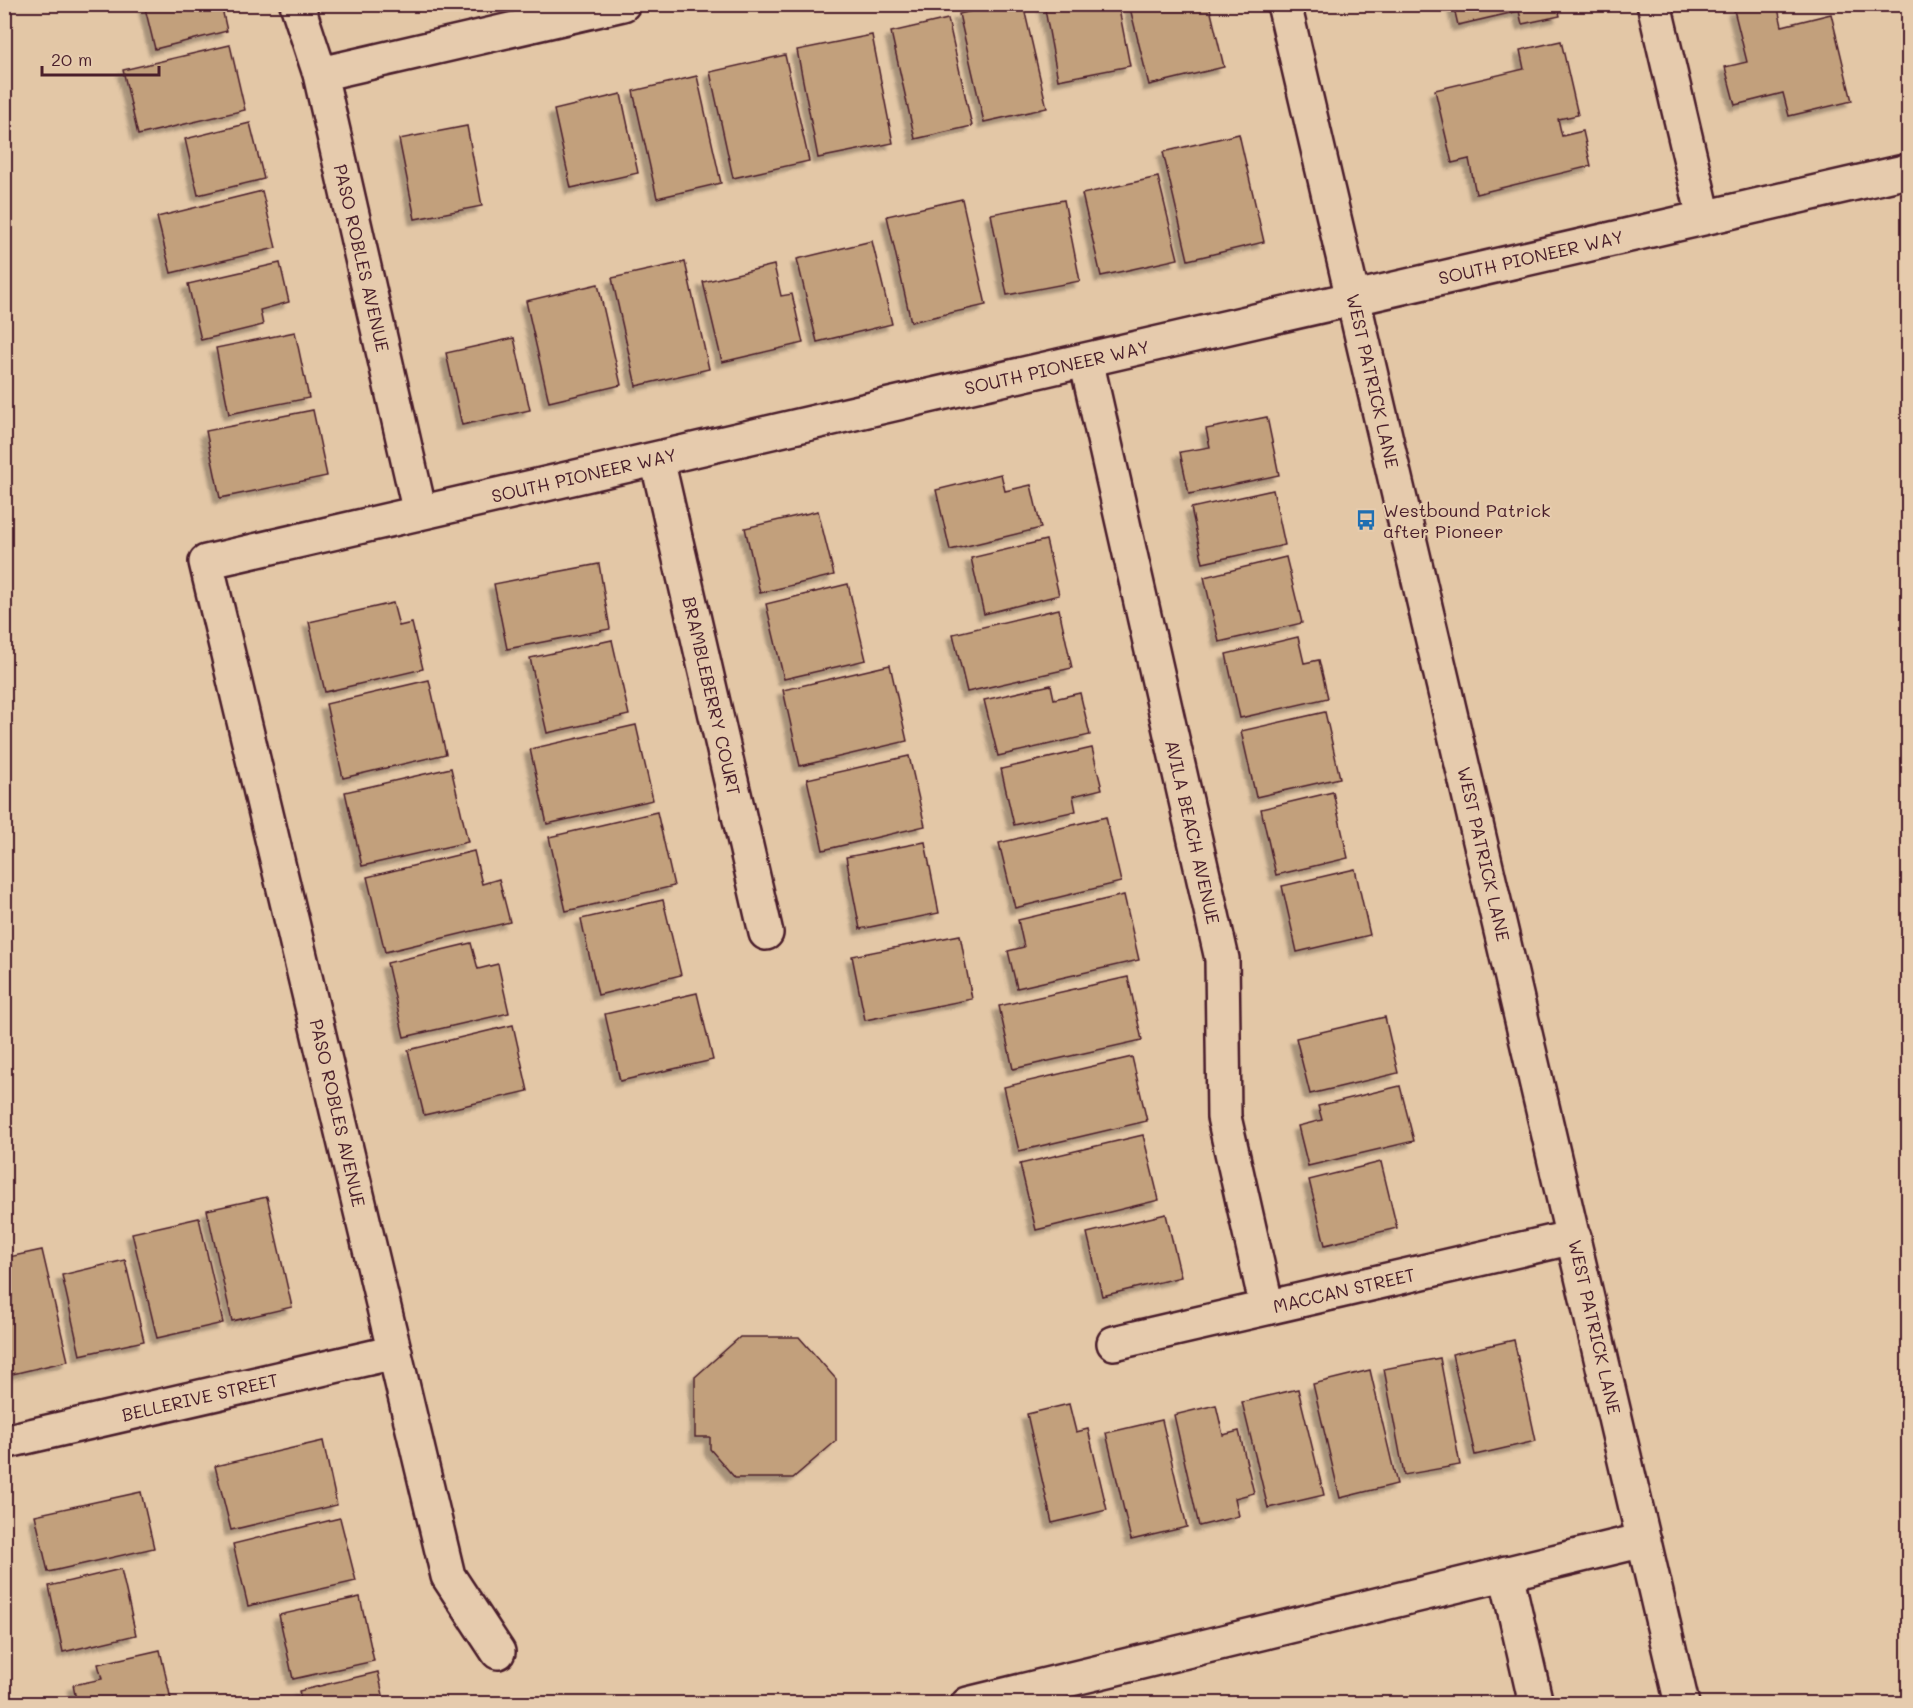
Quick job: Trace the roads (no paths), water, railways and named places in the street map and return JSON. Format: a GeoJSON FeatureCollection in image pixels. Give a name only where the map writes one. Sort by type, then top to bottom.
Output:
{"type":"FeatureCollection","features":[{"type":"Feature","properties":{"kind":"street","name":"PASO ROBLES AVENUE"},"geometry":{"type":"LineString","coordinates":[[297,4],[320,74],[420,513]]}},
{"type":"Feature","properties":{"kind":"street"},"geometry":{"type":"LineString","coordinates":[[320,74],[623,4]]}},
{"type":"Feature","properties":{"kind":"street","name":"WEST PATRICK LANE"},"geometry":{"type":"LineString","coordinates":[[1284,4],[1682,1704]]}},
{"type":"Feature","properties":{"kind":"street"},"geometry":{"type":"LineString","coordinates":[[1654,4],[1704,217]]}},
{"type":"Feature","properties":{"kind":"street","name":"SOUTH PIONEER WAY"},"geometry":{"type":"LineString","coordinates":[[206,562],[1908,171]]}},
{"type":"Feature","properties":{"kind":"street","name":"AVILA BEACH AVENUE"},"geometry":{"type":"LineString","coordinates":[[1086,360],[1222,959],[1224,1117],[1267,1308]]}},
{"type":"Feature","properties":{"kind":"street","name":"BRAMBLEBERRY COURT"},"geometry":{"type":"LineString","coordinates":[[657,459],[766,933]]}},
{"type":"Feature","properties":{"kind":"street","name":"PASO ROBLES AVENUE"},"geometry":{"type":"LineString","coordinates":[[206,562],[448,1576],[498,1652]]}},
{"type":"Feature","properties":{"kind":"street","name":"MACCAN STREET"},"geometry":{"type":"LineString","coordinates":[[1114,1343],[1574,1237]]}},
{"type":"Feature","properties":{"kind":"street","name":"BELLERIVE STREET"},"geometry":{"type":"LineString","coordinates":[[4,1443],[395,1352]]}},
{"type":"Feature","properties":{"kind":"street"},"geometry":{"type":"LineString","coordinates":[[969,1704],[1644,1540]]}},
{"type":"Feature","properties":{"kind":"street"},"geometry":{"type":"LineString","coordinates":[[1506,1573],[1528,1702]]}},
{"type":"Feature","properties":{"kind":"place","name":"Westbound Patrick after Pioneer"},"geometry":{"type":"Point","coordinates":[1366,520]}}]}
